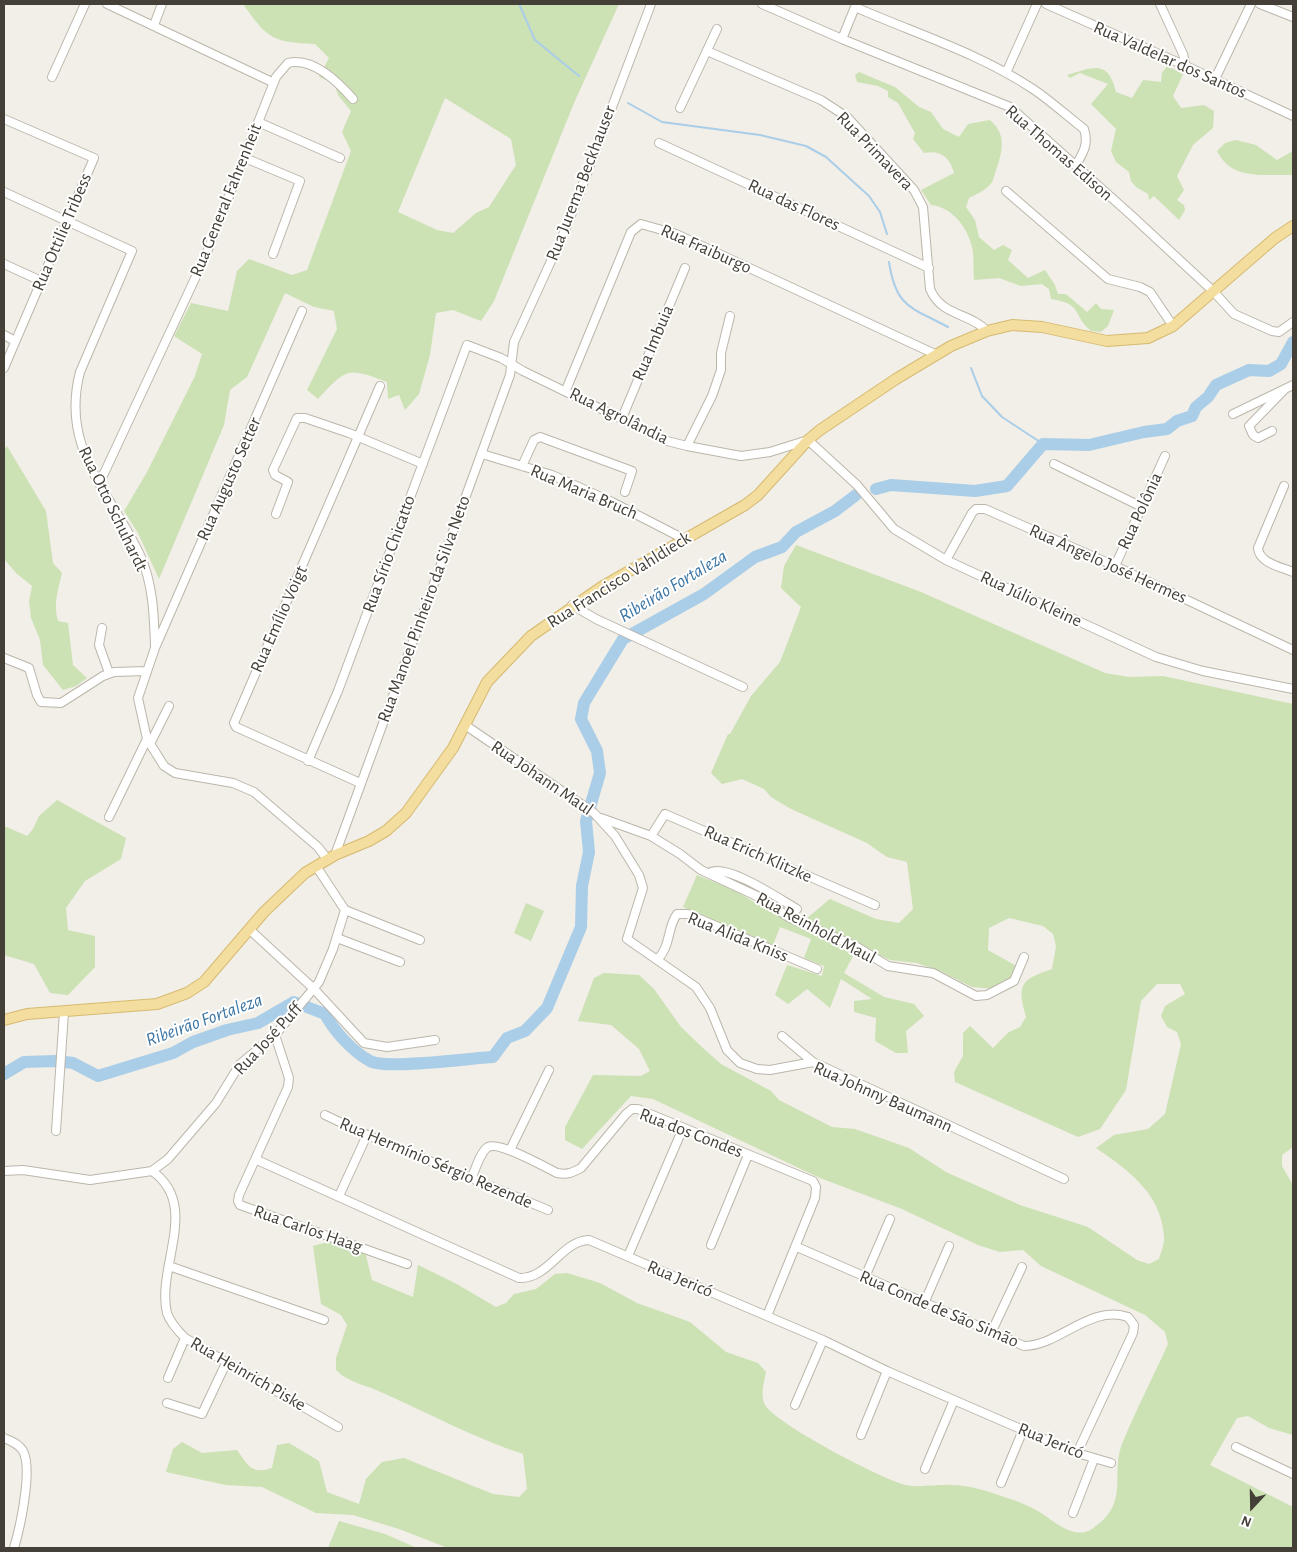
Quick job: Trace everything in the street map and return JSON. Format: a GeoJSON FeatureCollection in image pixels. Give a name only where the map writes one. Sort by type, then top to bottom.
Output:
{"type":"FeatureCollection","features":[{"type":"Feature","properties":{"kind":"main road","name":"Rua Francisco Vahldieck"},"geometry":{"type":"LineString","coordinates":[[4,1020],[27,1014],[149,1005],[174,999],[204,982],[249,929],[284,892],[316,866],[386,831],[406,813],[440,768],[465,725],[479,694],[496,670],[531,636],[572,605],[758,495],[808,440],[896,379],[969,338],[1012,325],[1027,325],[1090,339],[1125,341],[1148,338],[1173,326],[1275,238],[1293,226]]}},
{"type":"Feature","properties":{"kind":"street"},"geometry":{"type":"LineString","coordinates":[[52,77],[85,4]]}},
{"type":"Feature","properties":{"kind":"street"},"geometry":{"type":"LineString","coordinates":[[106,4],[272,82],[288,63],[301,62],[328,75],[353,98]]}},
{"type":"Feature","properties":{"kind":"street"},"geometry":{"type":"LineString","coordinates":[[154,26],[162,4]]}},
{"type":"Feature","properties":{"kind":"street","name":"Rua Jurema Beckhauser"},"geometry":{"type":"LineString","coordinates":[[511,362],[514,342],[567,226],[651,4]]}},
{"type":"Feature","properties":{"kind":"street","name":"Rua Thomas Edison"},"geometry":{"type":"LineString","coordinates":[[762,4],[842,39],[1010,107],[1213,291],[1234,314],[1267,330],[1279,332],[1293,322]]}},
{"type":"Feature","properties":{"kind":"street"},"geometry":{"type":"LineString","coordinates":[[1006,73],[1037,4]]}},
{"type":"Feature","properties":{"kind":"street","name":"Rua Valdelar dos Santos"},"geometry":{"type":"LineString","coordinates":[[1046,4],[1293,116]]}},
{"type":"Feature","properties":{"kind":"street"},"geometry":{"type":"LineString","coordinates":[[1160,4],[1183,54],[1186,66]]}},
{"type":"Feature","properties":{"kind":"street"},"geometry":{"type":"LineString","coordinates":[[1215,79],[1250,4]]}},
{"type":"Feature","properties":{"kind":"street"},"geometry":{"type":"LineString","coordinates":[[1260,4],[1293,17]]}},
{"type":"Feature","properties":{"kind":"street"},"geometry":{"type":"LineString","coordinates":[[842,39],[854,5],[1006,73],[1033,90],[1084,130],[1088,139],[1076,165]]}},
{"type":"Feature","properties":{"kind":"street"},"geometry":{"type":"LineString","coordinates":[[680,108],[717,29]]}},
{"type":"Feature","properties":{"kind":"street","name":"Rua Primavera"},"geometry":{"type":"LineString","coordinates":[[707,51],[821,100],[847,117],[914,190],[923,207],[930,289],[934,299],[941,306],[981,325],[987,331]]}},
{"type":"Feature","properties":{"kind":"street","name":"Rua General Fahrenheit"},"geometry":{"type":"LineString","coordinates":[[100,482],[205,257],[245,158],[272,82]]}},
{"type":"Feature","properties":{"kind":"street","name":"Rua Ottilie Tribess"},"geometry":{"type":"LineString","coordinates":[[4,119],[94,158],[4,368]]}},
{"type":"Feature","properties":{"kind":"street"},"geometry":{"type":"LineString","coordinates":[[258,122],[340,158]]}},
{"type":"Feature","properties":{"kind":"street","name":"Rua das Flores"},"geometry":{"type":"LineString","coordinates":[[659,143],[928,268]]}},
{"type":"Feature","properties":{"kind":"street"},"geometry":{"type":"LineString","coordinates":[[245,158],[300,181],[273,254]]}},
{"type":"Feature","properties":{"kind":"street"},"geometry":{"type":"LineString","coordinates":[[1006,191],[1108,279],[1140,287],[1150,292],[1173,326]]}},
{"type":"Feature","properties":{"kind":"street"},"geometry":{"type":"LineString","coordinates":[[4,192],[67,220]]}},
{"type":"Feature","properties":{"kind":"street","name":"Rua Otto Schuhardt"},"geometry":{"type":"LineString","coordinates":[[67,220],[132,251],[83,364],[75,392],[74,409],[78,437],[88,462],[143,565],[154,611],[155,648],[138,698],[148,742],[164,766],[175,773],[234,783],[254,792],[331,857]]}},
{"type":"Feature","properties":{"kind":"street","name":"Rua Fraiburgo"},"geometry":{"type":"LineString","coordinates":[[566,390],[631,232],[641,224],[676,234],[937,355]]}},
{"type":"Feature","properties":{"kind":"street"},"geometry":{"type":"LineString","coordinates":[[4,264],[41,281]]}},
{"type":"Feature","properties":{"kind":"street","name":"Rua Imbuia"},"geometry":{"type":"LineString","coordinates":[[622,418],[685,268]]}},
{"type":"Feature","properties":{"kind":"street","name":"Rua Augusto Setter"},"geometry":{"type":"LineString","coordinates":[[155,648],[302,311]]}},
{"type":"Feature","properties":{"kind":"street"},"geometry":{"type":"LineString","coordinates":[[686,446],[712,396],[721,370],[721,353],[730,316]]}},
{"type":"Feature","properties":{"kind":"street"},"geometry":{"type":"LineString","coordinates":[[4,335],[15,341]]}},
{"type":"Feature","properties":{"kind":"street","name":"Rua Agrolândia"},"geometry":{"type":"LineString","coordinates":[[467,345],[511,362],[523,371],[566,390],[667,442],[741,456],[770,452],[808,440]]}},
{"type":"Feature","properties":{"kind":"street","name":"Rua Sírio Chicatto"},"geometry":{"type":"LineString","coordinates":[[308,760],[338,691],[467,345]]}},
{"type":"Feature","properties":{"kind":"street","name":"Rua Manoel Pinheiro da Silva Neto"},"geometry":{"type":"LineString","coordinates":[[331,857],[482,454],[510,375],[511,362]]}},
{"type":"Feature","properties":{"kind":"street"},"geometry":{"type":"LineString","coordinates":[[1233,414],[1293,385]]}},
{"type":"Feature","properties":{"kind":"street","name":"Rua Emílio Voigt"},"geometry":{"type":"LineString","coordinates":[[360,783],[236,727],[234,723],[380,386]]}},
{"type":"Feature","properties":{"kind":"street"},"geometry":{"type":"LineString","coordinates":[[1272,431],[1258,438],[1253,435],[1249,426],[1285,389]]}},
{"type":"Feature","properties":{"kind":"street"},"geometry":{"type":"LineString","coordinates":[[276,514],[288,482],[275,475],[273,470],[297,418],[305,418],[357,436],[423,464]]}},
{"type":"Feature","properties":{"kind":"street"},"geometry":{"type":"LineString","coordinates":[[522,466],[534,440],[540,437],[632,471],[625,492]]}},
{"type":"Feature","properties":{"kind":"street","name":"Rua Júlio Kleine"},"geometry":{"type":"LineString","coordinates":[[808,440],[857,485],[894,529],[946,560],[1156,657],[1203,671],[1293,689]]}},
{"type":"Feature","properties":{"kind":"street","name":"Rua Maria Bruch"},"geometry":{"type":"LineString","coordinates":[[482,454],[552,476],[612,502],[684,539]]}},
{"type":"Feature","properties":{"kind":"street","name":"Rua Polônia"},"geometry":{"type":"LineString","coordinates":[[1115,566],[1166,456]]}},
{"type":"Feature","properties":{"kind":"street"},"geometry":{"type":"LineString","coordinates":[[1054,464],[1142,507]]}},
{"type":"Feature","properties":{"kind":"street"},"geometry":{"type":"LineString","coordinates":[[1284,486],[1258,548],[1258,554],[1262,559],[1293,572]]}},
{"type":"Feature","properties":{"kind":"street","name":"Rua Ângelo José Hermes"},"geometry":{"type":"LineString","coordinates":[[946,560],[972,513],[976,509],[985,508],[1115,566],[1293,650]]}},
{"type":"Feature","properties":{"kind":"street"},"geometry":{"type":"LineString","coordinates":[[572,605],[621,631],[743,687]]}},
{"type":"Feature","properties":{"kind":"street"},"geometry":{"type":"LineString","coordinates":[[102,628],[99,644],[109,673]]}},
{"type":"Feature","properties":{"kind":"street"},"geometry":{"type":"LineString","coordinates":[[4,658],[29,668],[41,702],[55,705],[61,704],[97,678],[109,673],[146,671]]}},
{"type":"Feature","properties":{"kind":"street"},"geometry":{"type":"LineString","coordinates":[[109,817],[169,706]]}},
{"type":"Feature","properties":{"kind":"street","name":"Rua Johann Maul"},"geometry":{"type":"LineString","coordinates":[[465,725],[597,815],[615,836],[642,881],[643,888],[627,939],[658,959]]}},
{"type":"Feature","properties":{"kind":"street","name":"Rua Erich Klitzke"},"geometry":{"type":"LineString","coordinates":[[651,836],[665,814],[874,905]]}},
{"type":"Feature","properties":{"kind":"street","name":"Rua Reinhold Maul"},"geometry":{"type":"LineString","coordinates":[[597,815],[651,836],[701,870],[759,897],[790,918],[857,947],[888,966],[933,973],[976,996],[987,995],[1014,982],[1024,956]]}},
{"type":"Feature","properties":{"kind":"street"},"geometry":{"type":"LineString","coordinates":[[316,866],[345,910],[420,940]]}},
{"type":"Feature","properties":{"kind":"street"},"geometry":{"type":"LineString","coordinates":[[709,873],[717,870],[740,878],[797,909]]}},
{"type":"Feature","properties":{"kind":"street","name":"Rua José Puff"},"geometry":{"type":"LineString","coordinates":[[152,1171],[168,1159],[216,1103],[240,1064],[275,1035],[311,992],[326,968],[345,910]]}},
{"type":"Feature","properties":{"kind":"street","name":"Rua Alida Kniss"},"geometry":{"type":"LineString","coordinates":[[658,959],[666,950],[673,920],[677,914],[688,914],[816,969]]}},
{"type":"Feature","properties":{"kind":"street"},"geometry":{"type":"LineString","coordinates":[[249,929],[364,1043],[387,1047],[435,1040]]}},
{"type":"Feature","properties":{"kind":"street"},"geometry":{"type":"LineString","coordinates":[[337,938],[400,962]]}},
{"type":"Feature","properties":{"kind":"street","name":"Rua Johnny Baumann"},"geometry":{"type":"LineString","coordinates":[[658,959],[668,969],[696,987],[710,1008],[727,1050],[740,1063],[757,1069],[770,1070],[813,1062],[1064,1179]]}},
{"type":"Feature","properties":{"kind":"street"},"geometry":{"type":"LineString","coordinates":[[56,1131],[64,1012]]}},
{"type":"Feature","properties":{"kind":"street","name":"Rua Carlos Haag"},"geometry":{"type":"LineString","coordinates":[[275,1035],[289,1078],[288,1087],[240,1195],[238,1201],[240,1205],[407,1264]]}},
{"type":"Feature","properties":{"kind":"street"},"geometry":{"type":"LineString","coordinates":[[782,1036],[813,1062]]}},
{"type":"Feature","properties":{"kind":"street"},"geometry":{"type":"LineString","coordinates":[[510,1150],[549,1070]]}},
{"type":"Feature","properties":{"kind":"street","name":"Rua dos Condes"},"geometry":{"type":"LineString","coordinates":[[471,1178],[488,1147],[494,1146],[510,1150],[565,1175],[581,1168],[632,1109],[638,1109],[813,1181],[816,1187],[815,1198],[797,1247],[767,1316]]}},
{"type":"Feature","properties":{"kind":"street","name":"Rua Hermínio Sérgio Rezende"},"geometry":{"type":"LineString","coordinates":[[325,1115],[367,1135],[548,1210]]}},
{"type":"Feature","properties":{"kind":"street"},"geometry":{"type":"LineString","coordinates":[[628,1256],[683,1128]]}},
{"type":"Feature","properties":{"kind":"street"},"geometry":{"type":"LineString","coordinates":[[339,1196],[367,1135]]}},
{"type":"Feature","properties":{"kind":"street"},"geometry":{"type":"LineString","coordinates":[[711,1245],[748,1155]]}},
{"type":"Feature","properties":{"kind":"street","name":"Rua Jericó"},"geometry":{"type":"LineString","coordinates":[[256,1160],[519,1278],[537,1275],[582,1240],[589,1240],[823,1340],[887,1371],[1023,1430],[1078,1453],[1111,1463]]}},
{"type":"Feature","properties":{"kind":"street"},"geometry":{"type":"LineString","coordinates":[[4,1171],[23,1170],[90,1180],[152,1171]]}},
{"type":"Feature","properties":{"kind":"street","name":"Rua Heinrich Piske"},"geometry":{"type":"LineString","coordinates":[[152,1171],[161,1178],[172,1196],[176,1228],[164,1295],[168,1315],[184,1338],[227,1361],[338,1427]]}},
{"type":"Feature","properties":{"kind":"street"},"geometry":{"type":"LineString","coordinates":[[865,1278],[890,1219]]}},
{"type":"Feature","properties":{"kind":"street"},"geometry":{"type":"LineString","coordinates":[[925,1301],[949,1246]]}},
{"type":"Feature","properties":{"kind":"street","name":"Rua Conde de São Simão"},"geometry":{"type":"LineString","coordinates":[[797,1247],[865,1278],[925,1301],[991,1333],[1024,1346],[1032,1346],[1072,1326],[1112,1313],[1128,1317],[1134,1325],[1133,1333],[1078,1453]]}},
{"type":"Feature","properties":{"kind":"street"},"geometry":{"type":"LineString","coordinates":[[169,1266],[324,1320]]}},
{"type":"Feature","properties":{"kind":"street"},"geometry":{"type":"LineString","coordinates":[[991,1333],[1022,1267]]}},
{"type":"Feature","properties":{"kind":"street"},"geometry":{"type":"LineString","coordinates":[[168,1378],[184,1338]]}},
{"type":"Feature","properties":{"kind":"street"},"geometry":{"type":"LineString","coordinates":[[795,1405],[823,1340]]}},
{"type":"Feature","properties":{"kind":"street"},"geometry":{"type":"LineString","coordinates":[[167,1403],[202,1414],[227,1361]]}},
{"type":"Feature","properties":{"kind":"street"},"geometry":{"type":"LineString","coordinates":[[861,1435],[887,1371]]}},
{"type":"Feature","properties":{"kind":"street"},"geometry":{"type":"LineString","coordinates":[[925,1469],[954,1400]]}},
{"type":"Feature","properties":{"kind":"street"},"geometry":{"type":"LineString","coordinates":[[1001,1483],[1023,1430]]}},
{"type":"Feature","properties":{"kind":"street"},"geometry":{"type":"LineString","coordinates":[[4,1438],[22,1448],[25,1455],[26,1485],[14,1548]]}},
{"type":"Feature","properties":{"kind":"street"},"geometry":{"type":"LineString","coordinates":[[1236,1447],[1293,1474]]}},
{"type":"Feature","properties":{"kind":"street"},"geometry":{"type":"LineString","coordinates":[[1073,1513],[1094,1459]]}},
{"type":"Feature","properties":{"kind":"green space"},"geometry":{"type":"Polygon","coordinates":[[[243,4],[619,4],[574,103],[494,301],[481,321],[453,310],[436,313],[430,355],[419,394],[405,410],[399,395],[388,399],[387,382],[363,374],[348,373],[342,376],[318,399],[307,390],[337,329],[334,311],[314,307],[285,293],[247,377],[230,390],[224,425],[159,579],[138,533],[124,511],[147,472],[195,376],[202,354],[174,336],[191,303],[228,311],[237,271],[249,259],[292,275],[307,270],[351,151],[342,132],[351,111],[338,95],[334,83],[319,77],[329,58],[315,44],[280,40],[265,32],[243,4]],[[445,98],[398,212],[437,230],[453,233],[476,213],[489,207],[516,165],[511,139],[445,98]]]}},
{"type":"Feature","properties":{"kind":"green space"},"geometry":{"type":"Polygon","coordinates":[[[1167,66],[1183,74],[1173,96],[1181,108],[1204,105],[1214,111],[1213,128],[1193,145],[1177,176],[1184,190],[1177,200],[1184,205],[1185,210],[1179,220],[1154,196],[1149,200],[1148,194],[1136,187],[1131,181],[1129,172],[1116,162],[1111,151],[1116,129],[1091,104],[1108,84],[1080,73],[1070,78],[1067,75],[1091,68],[1104,70],[1113,81],[1116,92],[1132,98],[1143,80],[1161,82],[1162,73],[1167,66]]]}},
{"type":"Feature","properties":{"kind":"green space"},"geometry":{"type":"Polygon","coordinates":[[[859,72],[895,87],[919,107],[931,112],[943,129],[959,137],[968,124],[990,120],[995,125],[1001,136],[1002,148],[992,182],[985,190],[969,198],[966,207],[975,220],[979,237],[994,250],[1003,245],[1012,250],[1008,260],[1028,278],[1045,270],[1055,285],[1058,294],[1066,294],[1087,312],[1096,303],[1101,309],[1114,310],[1108,326],[1101,332],[1091,331],[1073,307],[1061,301],[1051,299],[1049,289],[1042,284],[1021,286],[999,278],[974,280],[973,252],[964,228],[946,210],[931,205],[921,190],[954,173],[950,163],[944,156],[939,154],[924,153],[913,139],[915,133],[898,103],[888,97],[888,91],[878,86],[857,82],[855,75],[859,72]]]}},
{"type":"Feature","properties":{"kind":"green space"},"geometry":{"type":"Polygon","coordinates":[[[1236,140],[1256,145],[1277,160],[1293,151],[1293,175],[1249,174],[1231,167],[1223,161],[1217,151],[1225,143],[1236,140]]]}},
{"type":"Feature","properties":{"kind":"green space"},"geometry":{"type":"Polygon","coordinates":[[[7,446],[46,511],[53,563],[62,573],[56,603],[58,621],[68,623],[73,665],[87,678],[76,686],[63,690],[43,665],[40,640],[31,618],[29,601],[32,586],[16,573],[4,559],[4,450],[7,446]]]}},
{"type":"Feature","properties":{"kind":"green space"},"geometry":{"type":"Polygon","coordinates":[[[796,545],[921,592],[1105,673],[1129,677],[1163,676],[1293,704],[1293,1147],[1282,1155],[1282,1166],[1293,1185],[1293,1435],[1269,1428],[1248,1416],[1237,1418],[1210,1465],[1293,1507],[1293,1548],[448,1548],[399,1529],[353,1515],[316,1513],[262,1487],[226,1485],[166,1472],[173,1449],[182,1442],[202,1453],[237,1450],[251,1467],[259,1470],[272,1468],[277,1445],[289,1443],[319,1461],[327,1492],[359,1504],[366,1479],[382,1462],[404,1458],[493,1494],[519,1497],[527,1489],[523,1454],[505,1448],[377,1390],[352,1381],[336,1370],[336,1358],[347,1325],[341,1315],[321,1304],[313,1246],[335,1240],[365,1252],[372,1280],[413,1297],[418,1265],[455,1283],[496,1307],[506,1303],[514,1294],[536,1289],[555,1274],[567,1273],[600,1283],[637,1303],[690,1322],[726,1352],[758,1363],[766,1372],[763,1389],[765,1405],[773,1414],[831,1450],[894,1481],[917,1486],[959,1485],[987,1491],[1027,1505],[1064,1528],[1078,1533],[1092,1529],[1104,1519],[1111,1509],[1117,1489],[1119,1456],[1122,1444],[1168,1344],[1165,1332],[1145,1315],[1041,1266],[1023,1250],[1000,1252],[978,1245],[902,1209],[820,1178],[653,1099],[631,1096],[582,1149],[565,1140],[565,1127],[593,1075],[641,1076],[650,1071],[639,1049],[611,1025],[578,1021],[594,978],[604,973],[639,975],[654,989],[681,1027],[704,1049],[721,1064],[771,1091],[779,1100],[832,1127],[855,1129],[909,1148],[946,1172],[1020,1205],[1088,1227],[1137,1260],[1149,1264],[1159,1259],[1164,1239],[1162,1221],[1157,1207],[1150,1195],[1131,1174],[1096,1148],[1114,1135],[1148,1129],[1165,1114],[1181,1044],[1177,1032],[1167,1027],[1161,1016],[1165,1006],[1185,994],[1180,984],[1157,984],[1141,1001],[1126,1090],[1100,1129],[1078,1137],[955,1082],[954,1072],[963,1056],[963,1033],[970,1026],[993,1048],[1009,1032],[1020,1027],[1026,1017],[1022,997],[1024,985],[1033,976],[1052,969],[1056,946],[1053,934],[1043,926],[1009,918],[989,928],[988,950],[1018,967],[1014,978],[995,989],[972,987],[942,972],[917,963],[890,960],[859,945],[844,973],[884,997],[914,1004],[924,1016],[906,1031],[908,1053],[896,1053],[875,1041],[876,1018],[854,1012],[854,1001],[872,999],[841,979],[830,1008],[807,989],[788,1004],[775,995],[787,965],[822,976],[824,966],[804,958],[811,939],[780,927],[773,945],[683,907],[697,875],[734,890],[766,909],[807,918],[830,899],[876,919],[899,923],[913,909],[907,862],[887,857],[867,843],[791,809],[771,797],[764,789],[742,779],[722,784],[711,773],[728,734],[730,734],[751,696],[780,662],[801,607],[781,588],[784,566],[796,545]]]}},
{"type":"Feature","properties":{"kind":"green space"},"geometry":{"type":"Polygon","coordinates":[[[57,800],[126,838],[121,859],[85,881],[66,908],[68,930],[95,936],[95,967],[68,995],[50,993],[34,964],[4,955],[4,826],[27,836],[33,829],[39,816],[57,800]]]}},
{"type":"Feature","properties":{"kind":"green space"},"geometry":{"type":"Polygon","coordinates":[[[526,903],[544,911],[531,941],[514,933],[526,903]]]}},
{"type":"Feature","properties":{"kind":"green space"},"geometry":{"type":"Polygon","coordinates":[[[339,1521],[385,1534],[417,1548],[328,1548],[339,1521]]]}},
{"type":"Feature","properties":{"kind":"waterway"},"geometry":{"type":"LineString","coordinates":[[519,4],[535,40],[579,76]]}},
{"type":"Feature","properties":{"kind":"waterway"},"geometry":{"type":"LineString","coordinates":[[628,103],[662,122],[760,135],[806,146],[826,157],[869,196],[880,212],[887,234]]}},
{"type":"Feature","properties":{"kind":"waterway"},"geometry":{"type":"LineString","coordinates":[[889,262],[892,277],[901,298],[915,310],[948,327]]}},
{"type":"Feature","properties":{"kind":"waterway","name":"Ribeirão Fortaleza"},"geometry":{"type":"LineString","coordinates":[[876,489],[891,485],[975,491],[1007,486],[1043,444],[1089,445],[1144,432],[1167,429],[1177,421],[1192,416],[1196,407],[1208,397],[1216,385],[1249,370],[1269,371],[1281,364],[1293,342]]}},
{"type":"Feature","properties":{"kind":"waterway"},"geometry":{"type":"LineString","coordinates":[[971,368],[982,396],[1002,417],[1043,444]]}},
{"type":"Feature","properties":{"kind":"waterway","name":"Ribeirão Fortaleza"},"geometry":{"type":"LineString","coordinates":[[4,1074],[24,1062],[56,1061],[73,1063],[98,1076],[173,1053],[193,1042],[227,1030],[258,1023],[294,1002],[325,1014],[351,1047],[370,1061],[409,1064],[493,1057],[507,1038],[525,1031],[547,1008],[581,927],[582,886],[589,852],[586,821],[600,773],[597,751],[581,719],[584,703],[623,639],[704,594],[755,557],[782,547],[796,532],[835,511],[856,495]]}}]}
